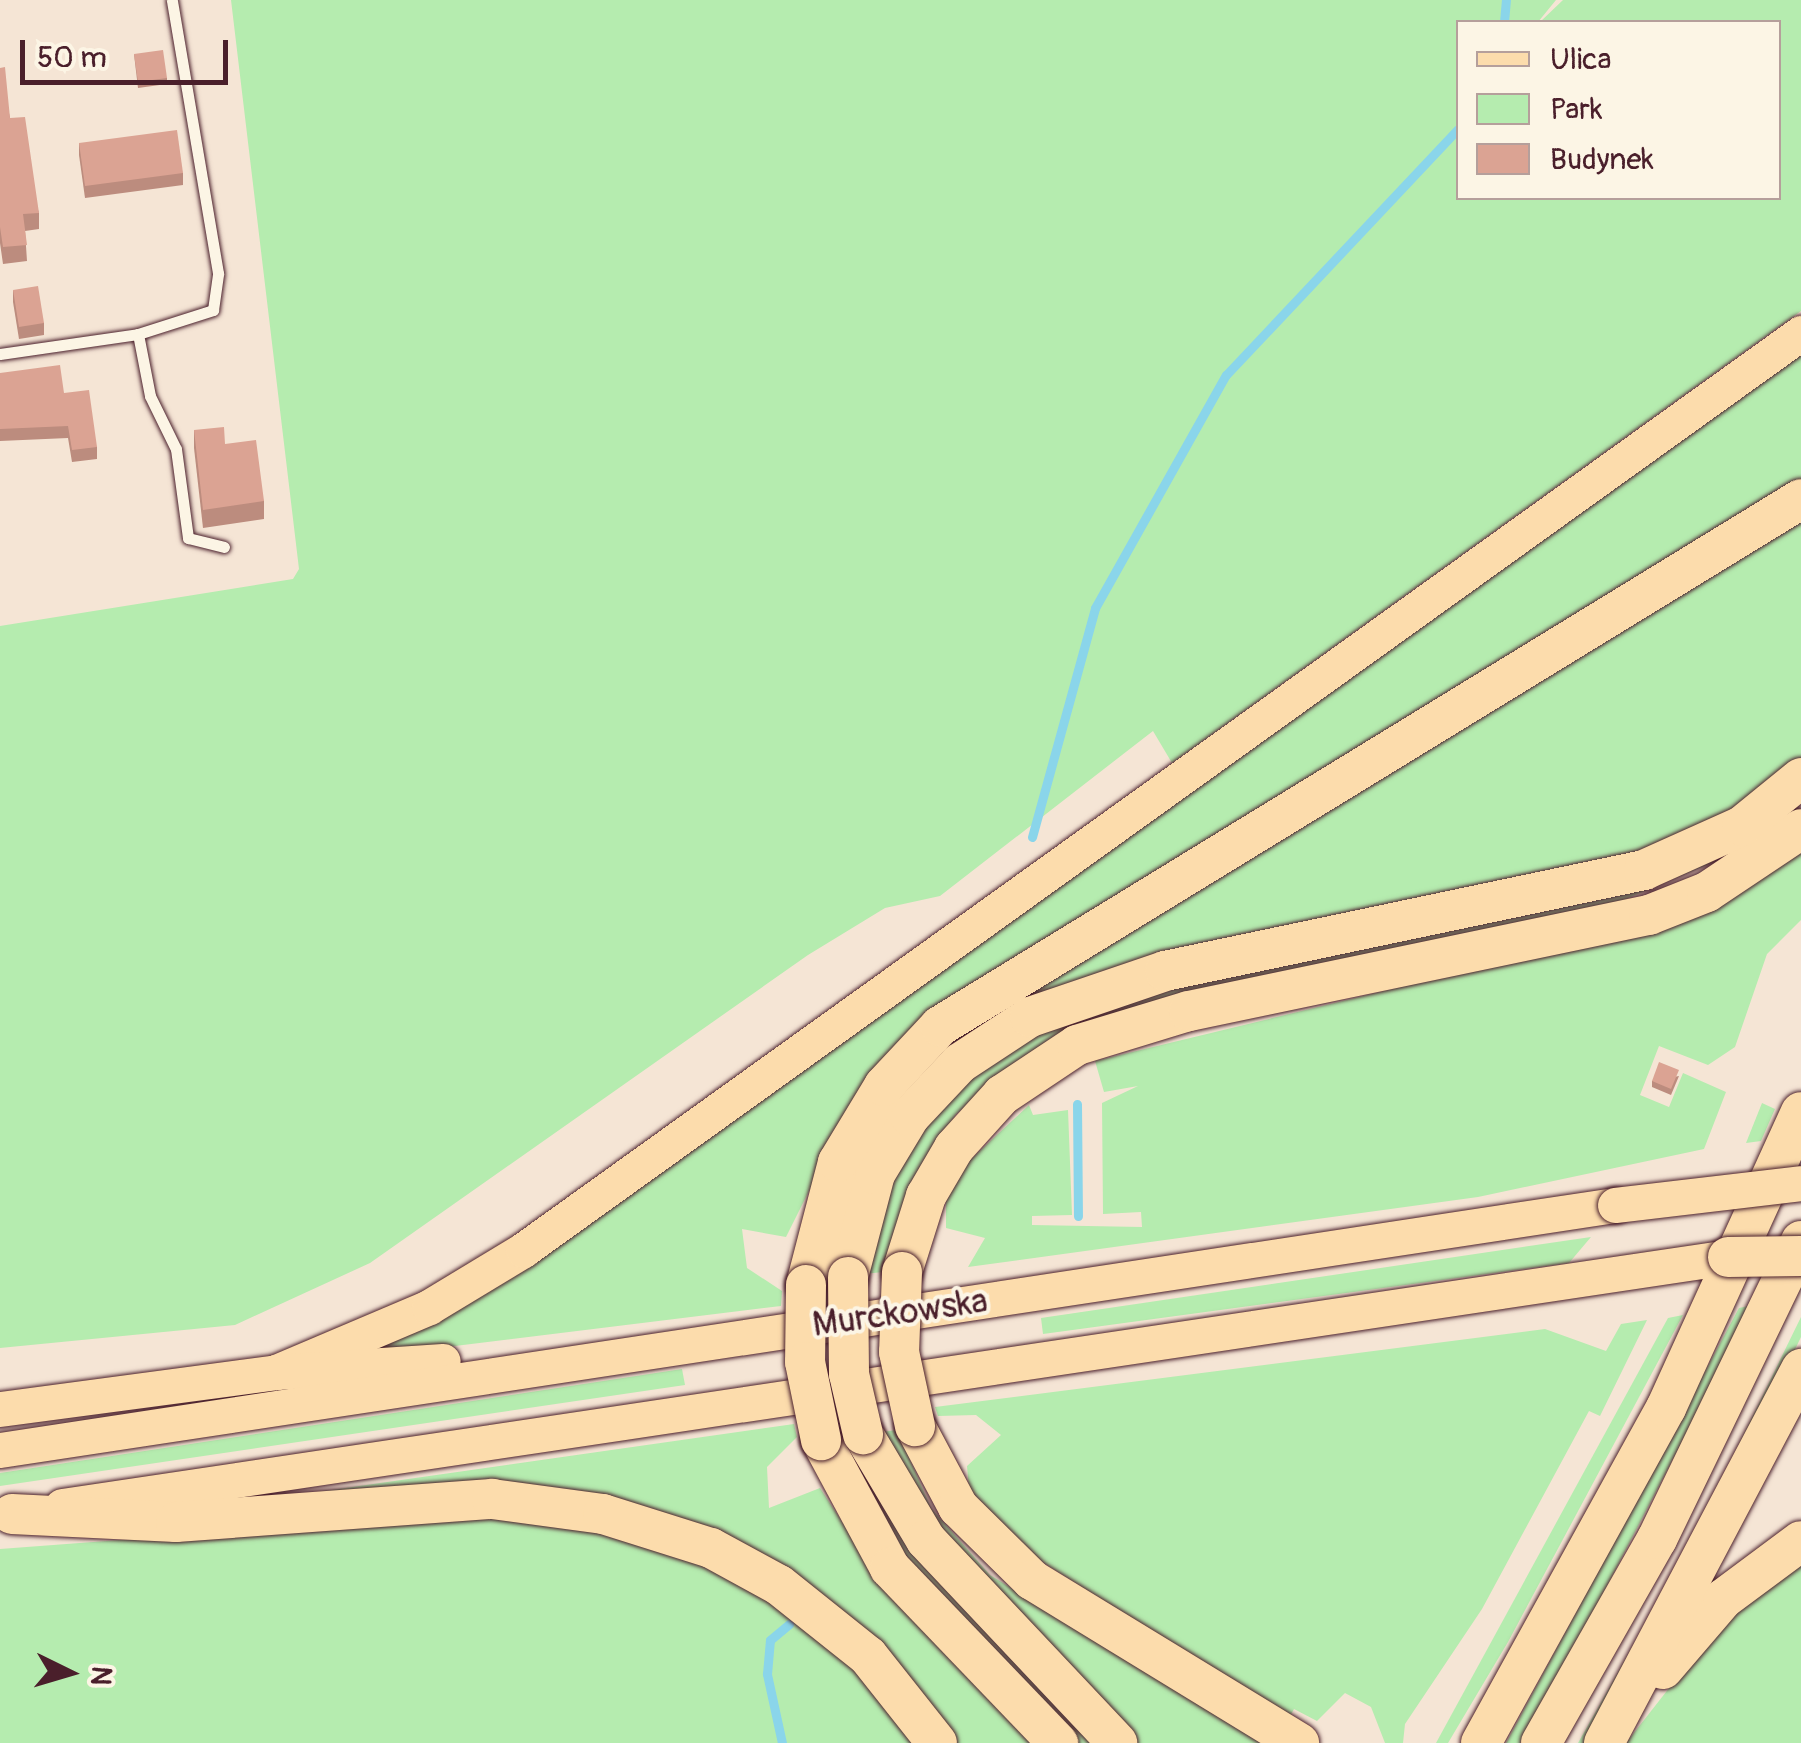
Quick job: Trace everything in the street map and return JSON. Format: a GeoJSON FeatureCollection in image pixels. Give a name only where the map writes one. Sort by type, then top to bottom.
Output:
{"type":"FeatureCollection","features":[{"type":"Feature","properties":{"kind":"highway"},"geometry":{"type":"LineString","coordinates":[[1058,1743],[890,1568],[821,1440],[805,1362],[806,1284],[838,1162],[884,1086],[940,1026],[1801,499]]}},
{"type":"Feature","properties":{"kind":"highway"},"geometry":{"type":"LineString","coordinates":[[1117,1743],[926,1540],[863,1434],[849,1374],[848,1277],[875,1174],[910,1116],[960,1063],[1030,1016],[1165,971],[1644,870],[1742,826],[1801,778]]}},
{"type":"Feature","properties":{"kind":"highway"},"geometry":{"type":"LineString","coordinates":[[1299,1743],[1032,1580],[958,1507],[915,1426],[899,1352],[902,1272],[926,1196],[954,1148],[1002,1095],[1077,1045],[1189,1011],[1649,915],[1707,892],[1801,829]]}},
{"type":"Feature","properties":{"kind":"highway"},"geometry":{"type":"LineString","coordinates":[[1481,1743],[1666,1408],[1801,1112]]}},
{"type":"Feature","properties":{"kind":"highway"},"geometry":{"type":"LineString","coordinates":[[1540,1743],[1657,1539],[1801,1244]]}},
{"type":"Feature","properties":{"kind":"highway"},"geometry":{"type":"LineString","coordinates":[[1728,1257],[1801,1256]]}},
{"type":"Feature","properties":{"kind":"highway"},"geometry":{"type":"LineString","coordinates":[[1604,1743],[1801,1368]]}},
{"type":"Feature","properties":{"kind":"highway"},"geometry":{"type":"LineString","coordinates":[[6,1514],[176,1522],[492,1499],[603,1514],[710,1548],[789,1592],[868,1656],[938,1743]]}},
{"type":"Feature","properties":{"kind":"highway"},"geometry":{"type":"LineString","coordinates":[[1613,1743],[1723,1600],[1801,1541]]}},
{"type":"Feature","properties":{"kind":"main road"},"geometry":{"type":"LineString","coordinates":[[276,1372],[429,1307],[523,1250],[1801,333]]}},
{"type":"Feature","properties":{"kind":"main road","name":"Murckowska"},"geometry":{"type":"LineString","coordinates":[[0,1450],[614,1350],[1615,1205],[1801,1183]]}},
{"type":"Feature","properties":{"kind":"main road","name":"Murckowska"},"geometry":{"type":"LineString","coordinates":[[6,1514],[1801,1244]]}},
{"type":"Feature","properties":{"kind":"main road"},"geometry":{"type":"LineString","coordinates":[[0,1409],[276,1372],[614,1350]]}},
{"type":"Feature","properties":{"kind":"lane"},"geometry":{"type":"LineString","coordinates":[[0,354],[196,322],[219,292],[172,0]]}},
{"type":"Feature","properties":{"kind":"lane"},"geometry":{"type":"LineString","coordinates":[[138,334],[150,396],[176,450],[188,538],[224,547]]}},
{"type":"Feature","properties":{"kind":"green space"},"geometry":{"type":"Polygon","coordinates":[[[231,0],[1556,0],[1540,20],[1456,20],[1456,200],[1781,200],[1781,20],[1542,20],[1563,0],[1801,0],[1801,311],[1172,763],[1153,731],[940,896],[885,908],[808,955],[370,1263],[235,1325],[0,1348],[0,626],[293,579],[299,569],[231,0]]]}},
{"type":"Feature","properties":{"kind":"green space"},"geometry":{"type":"Polygon","coordinates":[[[1801,355],[1801,484],[1012,961],[814,1181],[786,1237],[742,1229],[747,1268],[782,1291],[781,1306],[357,1358],[522,1272],[1801,355]]]}},
{"type":"Feature","properties":{"kind":"green space"},"geometry":{"type":"Polygon","coordinates":[[[1801,515],[1801,758],[1751,802],[1651,853],[1011,1010],[827,1239],[939,1048],[1801,515]]]}},
{"type":"Feature","properties":{"kind":"green space"},"geometry":{"type":"Polygon","coordinates":[[[1801,853],[1801,920],[1767,954],[1735,1047],[1708,1065],[1659,1046],[1640,1095],[1669,1107],[1683,1073],[1726,1092],[1704,1149],[1478,1197],[968,1267],[985,1238],[946,1228],[946,1201],[968,1162],[1029,1105],[1033,1115],[1068,1110],[1072,1215],[1032,1216],[1032,1225],[1142,1227],[1141,1212],[1103,1214],[1102,1103],[1138,1086],[1104,1092],[1095,1061],[1702,914],[1801,853]]]}},
{"type":"Feature","properties":{"kind":"green space"},"geometry":{"type":"Polygon","coordinates":[[[1721,859],[1614,904],[1180,995],[1067,1031],[956,1114],[912,1182],[883,1272],[864,1274],[883,1201],[924,1126],[994,1057],[1100,1004],[1721,859]]]}},
{"type":"Feature","properties":{"kind":"green space"},"geometry":{"type":"Polygon","coordinates":[[[1762,1103],[1775,1109],[1761,1141],[1746,1143],[1762,1103]]]}},
{"type":"Feature","properties":{"kind":"green space"},"geometry":{"type":"Polygon","coordinates":[[[1591,1237],[1569,1263],[1043,1334],[1041,1318],[1591,1237]]]}},
{"type":"Feature","properties":{"kind":"green space"},"geometry":{"type":"Polygon","coordinates":[[[1753,1305],[1569,1659],[1520,1743],[1506,1743],[1739,1308],[1753,1305]]]}},
{"type":"Feature","properties":{"kind":"green space"},"geometry":{"type":"Polygon","coordinates":[[[1683,1315],[1508,1642],[1448,1743],[1436,1743],[1668,1318],[1683,1315]]]}},
{"type":"Feature","properties":{"kind":"green space"},"geometry":{"type":"Polygon","coordinates":[[[1801,1317],[1801,1337],[1735,1473],[1588,1743],[1578,1743],[1689,1546],[1801,1317]]]}},
{"type":"Feature","properties":{"kind":"green space"},"geometry":{"type":"Polygon","coordinates":[[[1647,1320],[1600,1416],[1589,1411],[1482,1609],[1405,1724],[1403,1743],[1385,1743],[1371,1707],[1345,1693],[1317,1721],[1294,1709],[1289,1718],[1036,1558],[969,1489],[967,1466],[1001,1435],[976,1415],[938,1416],[935,1407],[1545,1329],[1606,1351],[1621,1324],[1647,1320]]]}},
{"type":"Feature","properties":{"kind":"green space"},"geometry":{"type":"Polygon","coordinates":[[[682,1369],[685,1385],[0,1486],[0,1473],[682,1369]]]}},
{"type":"Feature","properties":{"kind":"green space"},"geometry":{"type":"Polygon","coordinates":[[[794,1424],[797,1437],[767,1467],[769,1508],[820,1488],[850,1534],[1042,1743],[955,1743],[754,1554],[317,1492],[794,1424]]]}},
{"type":"Feature","properties":{"kind":"green space"},"geometry":{"type":"Polygon","coordinates":[[[897,1430],[931,1508],[990,1575],[1261,1743],[1134,1743],[942,1536],[881,1432],[897,1430]]]}},
{"type":"Feature","properties":{"kind":"green space"},"geometry":{"type":"Polygon","coordinates":[[[852,1437],[1098,1743],[1078,1743],[893,1546],[836,1438],[852,1437]]]}},
{"type":"Feature","properties":{"kind":"green space"},"geometry":{"type":"Polygon","coordinates":[[[437,1516],[562,1521],[683,1551],[818,1629],[922,1743],[0,1743],[0,1549],[437,1516]]]}},
{"type":"Feature","properties":{"kind":"green space"},"geometry":{"type":"Polygon","coordinates":[[[1801,1558],[1801,1743],[1626,1743],[1724,1618],[1801,1558]]]}},
{"type":"Feature","properties":{"kind":"building"},"geometry":{"type":"Polygon","coordinates":[[[163,50],[167,78],[138,82],[134,54],[163,50]]]}},
{"type":"Feature","properties":{"kind":"building"},"geometry":{"type":"Polygon","coordinates":[[[5,67],[10,118],[25,117],[39,213],[23,214],[27,245],[3,247],[0,68],[5,67]]]}},
{"type":"Feature","properties":{"kind":"building"},"geometry":{"type":"Polygon","coordinates":[[[177,130],[183,173],[85,186],[79,143],[177,130]]]}},
{"type":"Feature","properties":{"kind":"building"},"geometry":{"type":"Polygon","coordinates":[[[38,286],[44,323],[19,327],[13,290],[38,286]]]}},
{"type":"Feature","properties":{"kind":"building"},"geometry":{"type":"Polygon","coordinates":[[[60,365],[64,393],[89,390],[97,447],[72,450],[68,426],[0,429],[0,373],[60,365]]]}},
{"type":"Feature","properties":{"kind":"building"},"geometry":{"type":"Polygon","coordinates":[[[224,427],[225,444],[256,440],[264,501],[203,510],[194,430],[224,427]]]}},
{"type":"Feature","properties":{"kind":"building"},"geometry":{"type":"Polygon","coordinates":[[[1659,1062],[1679,1070],[1671,1089],[1652,1081],[1659,1062]]]}},
{"type":"Feature","properties":{"kind":"waterway"},"geometry":{"type":"LineString","coordinates":[[1504,20],[1506,0]]}},
{"type":"Feature","properties":{"kind":"waterway"},"geometry":{"type":"LineString","coordinates":[[1032,837],[1095,608],[1226,375],[1456,131]]}},
{"type":"Feature","properties":{"kind":"waterway"},"geometry":{"type":"LineString","coordinates":[[1077,1104],[1078,1216]]}},
{"type":"Feature","properties":{"kind":"waterway"},"geometry":{"type":"LineString","coordinates":[[782,1743],[767,1674],[770,1640],[789,1624]]}}]}
